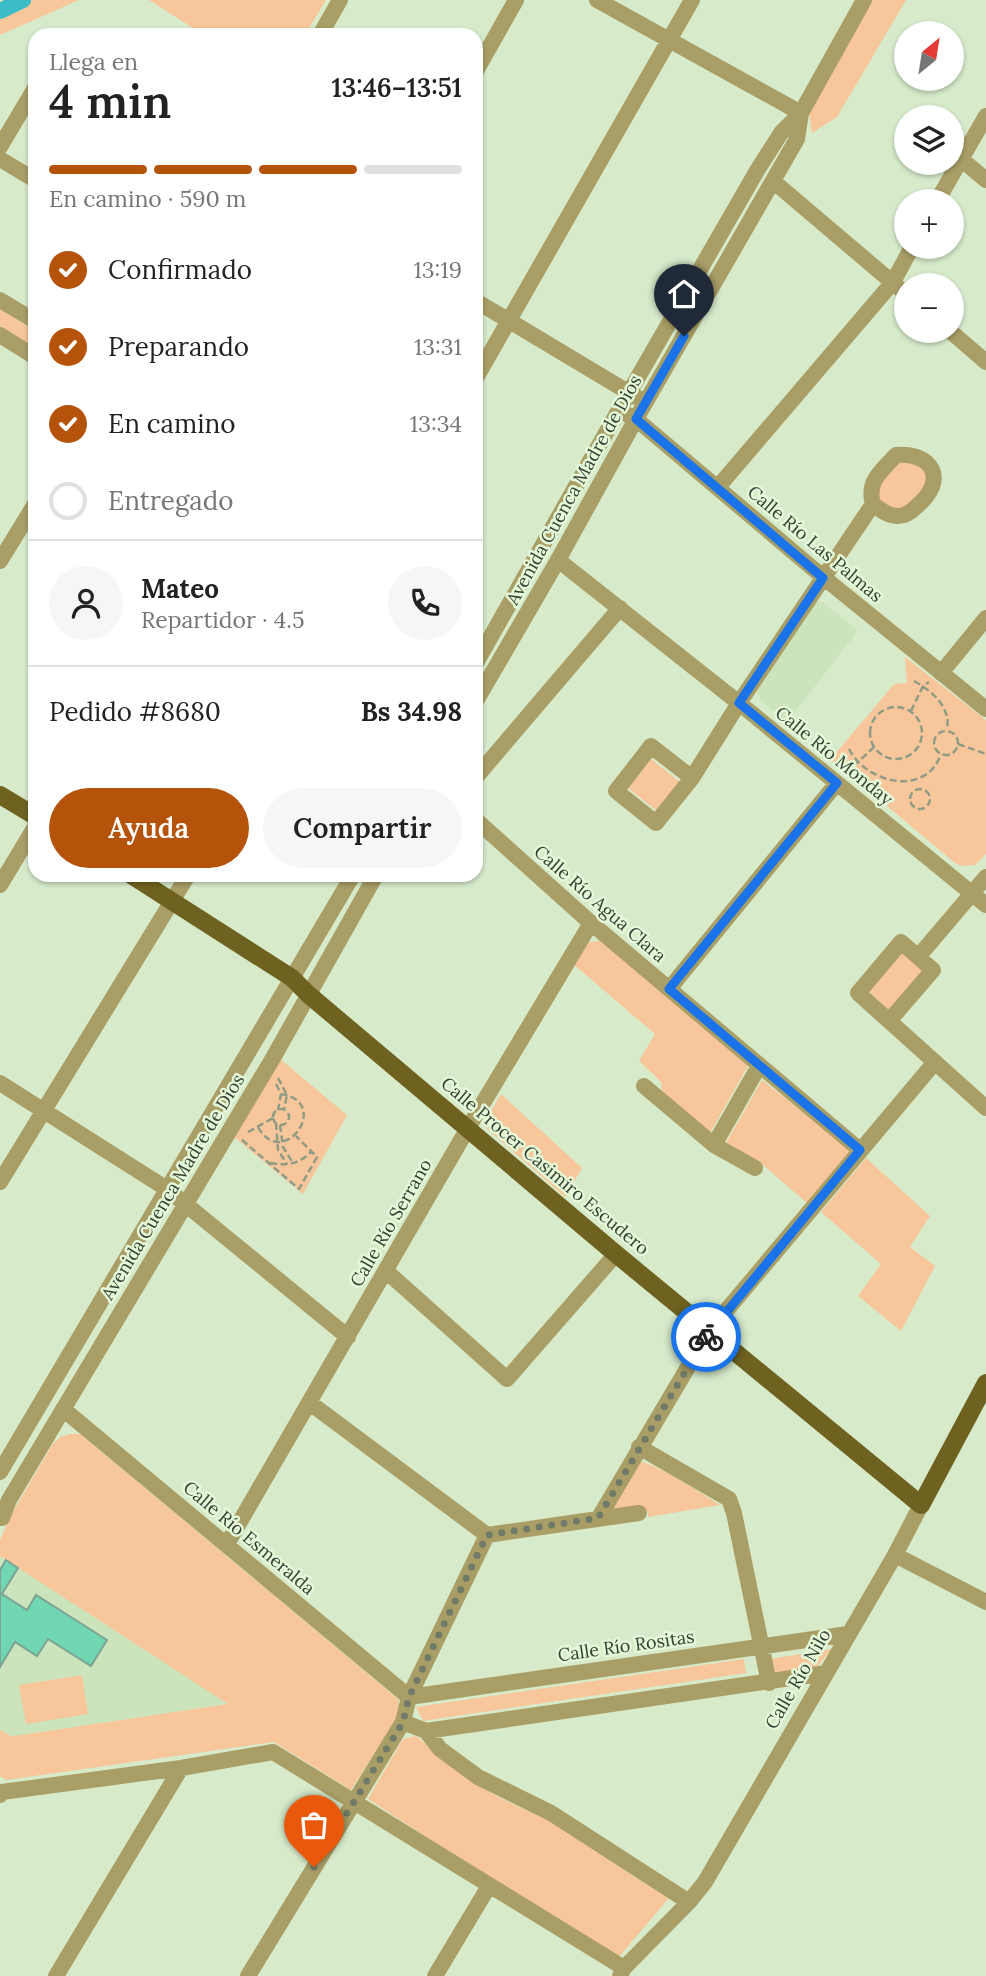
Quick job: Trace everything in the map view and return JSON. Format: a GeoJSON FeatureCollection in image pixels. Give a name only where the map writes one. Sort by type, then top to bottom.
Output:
{"type":"FeatureCollection","features":[{"type":"Feature","properties":{"kind":"main road"},"geometry":{"type":"LineString","coordinates":[[0,795],[28,812]]}},
{"type":"Feature","properties":{"kind":"main road","name":"Calle Procer Casimiro Escudero"},"geometry":{"type":"LineString","coordinates":[[142,882],[292,978],[616,1254],[921,1504]]}},
{"type":"Feature","properties":{"kind":"main road","name":"Calle Río Nilo"},"geometry":{"type":"LineString","coordinates":[[921,1504],[986,1383]]}},
{"type":"Feature","properties":{"kind":"street"},"geometry":{"type":"LineString","coordinates":[[324,28],[340,0]]}},
{"type":"Feature","properties":{"kind":"street"},"geometry":{"type":"LineString","coordinates":[[483,59],[516,0]]}},
{"type":"Feature","properties":{"kind":"street"},"geometry":{"type":"LineString","coordinates":[[597,0],[801,113]]}},
{"type":"Feature","properties":{"kind":"street"},"geometry":{"type":"LineString","coordinates":[[483,366],[692,0]]}},
{"type":"Feature","properties":{"kind":"street","name":"Avenida Cuenca Madre de Dios"},"geometry":{"type":"LineString","coordinates":[[483,651],[758,169],[781,133],[801,113],[864,0]]}},
{"type":"Feature","properties":{"kind":"street"},"geometry":{"type":"LineString","coordinates":[[0,147],[28,100]]}},
{"type":"Feature","properties":{"kind":"street","name":"Avenida Cuenca Madre de Dios"},"geometry":{"type":"LineString","coordinates":[[483,689],[797,139],[801,113]]}},
{"type":"Feature","properties":{"kind":"street"},"geometry":{"type":"LineString","coordinates":[[964,154],[986,116]]}},
{"type":"Feature","properties":{"kind":"street"},"geometry":{"type":"LineString","coordinates":[[0,159],[28,176]]}},
{"type":"Feature","properties":{"kind":"street"},"geometry":{"type":"LineString","coordinates":[[964,162],[986,180]]}},
{"type":"Feature","properties":{"kind":"street"},"geometry":{"type":"LineString","coordinates":[[773,181],[893,282]]}},
{"type":"Feature","properties":{"kind":"street"},"geometry":{"type":"LineString","coordinates":[[718,487],[893,282],[905,259]]}},
{"type":"Feature","properties":{"kind":"street"},"geometry":{"type":"LineString","coordinates":[[0,300],[28,317]]}},
{"type":"Feature","properties":{"kind":"street"},"geometry":{"type":"LineString","coordinates":[[483,306],[646,403]]}},
{"type":"Feature","properties":{"kind":"street"},"geometry":{"type":"LineString","coordinates":[[1,337],[28,352]]}},
{"type":"Feature","properties":{"kind":"street"},"geometry":{"type":"LineString","coordinates":[[964,343],[986,362]]}},
{"type":"Feature","properties":{"kind":"street","name":"Calle Río Las Palmas"},"geometry":{"type":"LineString","coordinates":[[618,410],[636,419],[823,578],[986,709]]}},
{"type":"Feature","properties":{"kind":"street"},"geometry":{"type":"LineString","coordinates":[[692,778],[651,746],[616,791],[656,823],[692,778],[739,703],[873,504]]}},
{"type":"Feature","properties":{"kind":"street"},"geometry":{"type":"LineString","coordinates":[[0,561],[28,530]]}},
{"type":"Feature","properties":{"kind":"street","name":"Calle Río Monday"},"geometry":{"type":"LineString","coordinates":[[558,560],[739,703],[986,905]]}},
{"type":"Feature","properties":{"kind":"street"},"geometry":{"type":"LineString","coordinates":[[483,769],[620,608]]}},
{"type":"Feature","properties":{"kind":"street"},"geometry":{"type":"LineString","coordinates":[[941,673],[986,618]]}},
{"type":"Feature","properties":{"kind":"street"},"geometry":{"type":"LineString","coordinates":[[669,989],[837,783]]}},
{"type":"Feature","properties":{"kind":"street","name":"Calle Río Agua Clara"},"geometry":{"type":"LineString","coordinates":[[483,826],[591,923],[860,1150]]}},
{"type":"Feature","properties":{"kind":"street"},"geometry":{"type":"LineString","coordinates":[[0,885],[28,839]]}},
{"type":"Feature","properties":{"kind":"street"},"geometry":{"type":"LineString","coordinates":[[918,957],[986,877]]}},
{"type":"Feature","properties":{"kind":"street"},"geometry":{"type":"LineString","coordinates":[[0,1182],[183,882]]}},
{"type":"Feature","properties":{"kind":"street","name":"Avenida Cuenca Madre de Dios"},"geometry":{"type":"LineString","coordinates":[[0,1472],[349,882]]}},
{"type":"Feature","properties":{"kind":"street","name":"Avenida Cuenca Madre de Dios"},"geometry":{"type":"LineString","coordinates":[[2,1510],[309,995],[372,882]]}},
{"type":"Feature","properties":{"kind":"street","name":"Calle Río Serrano"},"geometry":{"type":"LineString","coordinates":[[227,1544],[468,1128],[591,923]]}},
{"type":"Feature","properties":{"kind":"street"},"geometry":{"type":"LineString","coordinates":[[890,1020],[933,970],[901,942],[858,993],[986,1108]]}},
{"type":"Feature","properties":{"kind":"street"},"geometry":{"type":"LineString","coordinates":[[598,1518],[710,1330],[935,1062]]}},
{"type":"Feature","properties":{"kind":"street"},"geometry":{"type":"LineString","coordinates":[[714,1145],[759,1066]]}},
{"type":"Feature","properties":{"kind":"street"},"geometry":{"type":"LineString","coordinates":[[0,1083],[167,1189],[348,1337]]}},
{"type":"Feature","properties":{"kind":"street"},"geometry":{"type":"LineString","coordinates":[[644,1086],[714,1145],[755,1168]]}},
{"type":"Feature","properties":{"kind":"street"},"geometry":{"type":"LineString","coordinates":[[386,1270],[507,1379],[616,1254]]}},
{"type":"Feature","properties":{"kind":"street"},"geometry":{"type":"LineString","coordinates":[[310,1403],[487,1535],[639,1513]]}},
{"type":"Feature","properties":{"kind":"street","name":"Calle Río Esmeralda"},"geometry":{"type":"LineString","coordinates":[[63,1409],[409,1697]]}},
{"type":"Feature","properties":{"kind":"street"},"geometry":{"type":"LineString","coordinates":[[639,1447],[729,1499],[769,1682]]}},
{"type":"Feature","properties":{"kind":"street","name":"Calle Río Nilo"},"geometry":{"type":"LineString","coordinates":[[622,1972],[705,1882],[895,1555],[921,1504]]}},
{"type":"Feature","properties":{"kind":"street"},"geometry":{"type":"LineString","coordinates":[[248,1976],[403,1722],[409,1697],[487,1535]]}},
{"type":"Feature","properties":{"kind":"street"},"geometry":{"type":"LineString","coordinates":[[895,1555],[986,1602]]}},
{"type":"Feature","properties":{"kind":"street","name":"Calle Río Rositas"},"geometry":{"type":"LineString","coordinates":[[409,1697],[848,1634]]}},
{"type":"Feature","properties":{"kind":"street"},"geometry":{"type":"LineString","coordinates":[[403,1722],[426,1731],[826,1673]]}},
{"type":"Feature","properties":{"kind":"street"},"geometry":{"type":"LineString","coordinates":[[426,1731],[440,1749],[478,1777],[551,1814],[689,1902]]}},
{"type":"Feature","properties":{"kind":"street"},"geometry":{"type":"LineString","coordinates":[[0,1795],[2,1792],[181,1768],[272,1752],[622,1972]]}},
{"type":"Feature","properties":{"kind":"street"},"geometry":{"type":"LineString","coordinates":[[58,1975],[181,1768]]}},
{"type":"Feature","properties":{"kind":"street"},"geometry":{"type":"LineString","coordinates":[[435,1976],[489,1886]]}},
{"type":"Feature","properties":{"kind":"path"},"geometry":{"type":"LineString","coordinates":[[911,712],[923,686],[941,673]]}},
{"type":"Feature","properties":{"kind":"path"},"geometry":{"type":"LineString","coordinates":[[914,681],[939,699],[947,718],[946,731]]}},
{"type":"Feature","properties":{"kind":"path"},"geometry":{"type":"LineString","coordinates":[[891,707],[902,707],[911,712],[922,728],[922,739],[918,748],[901,759],[890,759],[881,755],[870,738],[870,727],[874,718],[891,707]]}},
{"type":"Feature","properties":{"kind":"path"},"geometry":{"type":"LineString","coordinates":[[946,731],[955,735],[958,744],[950,755],[937,752],[933,743],[937,734],[946,731]]}},
{"type":"Feature","properties":{"kind":"path"},"geometry":{"type":"LineString","coordinates":[[958,744],[986,754]]}},
{"type":"Feature","properties":{"kind":"path"},"geometry":{"type":"LineString","coordinates":[[837,783],[845,767],[857,763],[874,747]]}},
{"type":"Feature","properties":{"kind":"path"},"geometry":{"type":"LineString","coordinates":[[849,749],[857,763],[866,770],[886,780],[897,782],[921,778],[931,771],[941,754]]}},
{"type":"Feature","properties":{"kind":"path"},"geometry":{"type":"LineString","coordinates":[[920,790],[927,793],[929,800],[926,807],[919,809],[912,806],[910,798],[913,792],[920,790]]}},
{"type":"Feature","properties":{"kind":"path"},"geometry":{"type":"LineString","coordinates":[[274,1074],[287,1095],[284,1110]]}},
{"type":"Feature","properties":{"kind":"path"},"geometry":{"type":"LineString","coordinates":[[248,1132],[273,1118],[278,1110],[281,1094],[270,1080]]}},
{"type":"Feature","properties":{"kind":"path"},"geometry":{"type":"LineString","coordinates":[[258,1128],[266,1137],[279,1141],[296,1136],[303,1124],[303,1110],[294,1098],[281,1094]]}},
{"type":"Feature","properties":{"kind":"path"},"geometry":{"type":"LineString","coordinates":[[276,1123],[281,1125],[289,1120],[289,1115],[284,1110],[278,1110]]}},
{"type":"Feature","properties":{"kind":"path"},"geometry":{"type":"LineString","coordinates":[[273,1118],[279,1141],[293,1163]]}},
{"type":"Feature","properties":{"kind":"path"},"geometry":{"type":"LineString","coordinates":[[281,1125],[278,1150],[288,1164]]}},
{"type":"Feature","properties":{"kind":"path"},"geometry":{"type":"LineString","coordinates":[[237,1136],[299,1189],[317,1157],[296,1136]]}},
{"type":"Feature","properties":{"kind":"path"},"geometry":{"type":"LineString","coordinates":[[268,1163],[293,1163],[312,1151]]}},
{"type":"Feature","properties":{"kind":"shaded area"},"geometry":{"type":"Polygon","coordinates":[[[79,0],[0,35],[0,2],[79,0]]]}},
{"type":"Feature","properties":{"kind":"shaded area"},"geometry":{"type":"Polygon","coordinates":[[[149,0],[326,0],[309,28],[193,28],[149,0]]]}},
{"type":"Feature","properties":{"kind":"shaded area"},"geometry":{"type":"Polygon","coordinates":[[[872,0],[906,0],[837,117],[812,133],[809,112],[872,0]]]}},
{"type":"Feature","properties":{"kind":"shaded area"},"geometry":{"type":"Polygon","coordinates":[[[0,309],[28,327],[28,344],[0,326],[0,309]]]}},
{"type":"Feature","properties":{"kind":"shaded area"},"geometry":{"type":"Polygon","coordinates":[[[898,460],[911,460],[929,473],[927,487],[900,511],[878,501],[876,489],[898,460]]]}},
{"type":"Feature","properties":{"kind":"shaded area"},"geometry":{"type":"Polygon","coordinates":[[[811,602],[823,602],[858,631],[787,722],[761,701],[755,684],[811,602]]]}},
{"type":"Feature","properties":{"kind":"shaded area"},"geometry":{"type":"Polygon","coordinates":[[[905,657],[986,720],[986,854],[975,865],[962,866],[955,863],[831,759],[894,684],[907,683],[905,657]]]}},
{"type":"Feature","properties":{"kind":"shaded area"},"geometry":{"type":"Polygon","coordinates":[[[651,759],[680,782],[657,811],[628,788],[651,759]]]}},
{"type":"Feature","properties":{"kind":"shaded area"},"geometry":{"type":"Polygon","coordinates":[[[600,941],[676,1002],[748,1066],[710,1133],[662,1093],[661,1082],[639,1061],[655,1034],[573,964],[589,942],[600,941]]]}},
{"type":"Feature","properties":{"kind":"shaded area"},"geometry":{"type":"Polygon","coordinates":[[[901,951],[925,972],[890,1011],[867,990],[901,951]]]}},
{"type":"Feature","properties":{"kind":"shaded area"},"geometry":{"type":"Polygon","coordinates":[[[280,1059],[347,1115],[303,1194],[234,1137],[280,1059]]]}},
{"type":"Feature","properties":{"kind":"shaded area"},"geometry":{"type":"Polygon","coordinates":[[[762,1080],[852,1150],[807,1203],[763,1165],[726,1143],[762,1080]]]}},
{"type":"Feature","properties":{"kind":"shaded area"},"geometry":{"type":"Polygon","coordinates":[[[501,1094],[582,1168],[565,1197],[483,1125],[501,1094]]]}},
{"type":"Feature","properties":{"kind":"shaded area"},"geometry":{"type":"Polygon","coordinates":[[[866,1158],[930,1216],[910,1247],[935,1266],[901,1331],[858,1296],[881,1264],[821,1212],[866,1158]]]}},
{"type":"Feature","properties":{"kind":"shaded area"},"geometry":{"type":"Polygon","coordinates":[[[80,1434],[399,1700],[398,1717],[351,1790],[274,1742],[6,1780],[0,1776],[0,1730],[11,1736],[21,1735],[228,1704],[0,1556],[0,1540],[11,1515],[52,1445],[60,1437],[80,1434]]]}},
{"type":"Feature","properties":{"kind":"shaded area"},"geometry":{"type":"Polygon","coordinates":[[[641,1462],[669,1474],[720,1505],[648,1517],[648,1512],[643,1510],[614,1515],[610,1509],[637,1464],[641,1462]]]}},
{"type":"Feature","properties":{"kind":"shaded area"},"geometry":{"type":"Polygon","coordinates":[[[0,1556],[229,1704],[21,1735],[11,1736],[0,1730],[0,1556]]]}},
{"type":"Feature","properties":{"kind":"shaded area"},"geometry":{"type":"Polygon","coordinates":[[[832,1649],[816,1668],[773,1674],[770,1659],[832,1649]]]}},
{"type":"Feature","properties":{"kind":"shaded area"},"geometry":{"type":"Polygon","coordinates":[[[744,1659],[746,1673],[423,1721],[416,1707],[744,1659]]]}},
{"type":"Feature","properties":{"kind":"shaded area"},"geometry":{"type":"Polygon","coordinates":[[[82,1675],[88,1714],[26,1724],[19,1685],[82,1675]]]}},
{"type":"Feature","properties":{"kind":"shaded area"},"geometry":{"type":"Polygon","coordinates":[[[416,1736],[467,1779],[546,1819],[669,1898],[618,1958],[491,1879],[368,1799],[403,1739],[416,1736]]]}},
{"type":"Feature","properties":{"kind":"building"},"geometry":{"type":"Polygon","coordinates":[[[6,1560],[18,1568],[2,1594],[27,1610],[36,1595],[107,1640],[91,1666],[48,1639],[37,1656],[15,1642],[0,1667],[0,1570],[6,1560]]]}},
{"type":"Feature","properties":{"kind":"waterway"},"geometry":{"type":"LineString","coordinates":[[0,11],[23,0]]}},
{"type":"Feature","properties":{"kind":"way so far"},"geometry":{"type":"LineString","coordinates":[[314,1867],[403,1722],[409,1697],[487,1535],[598,1518],[706,1337]]}},
{"type":"Feature","properties":{"kind":"route"},"geometry":{"type":"LineString","coordinates":[[684,336],[636,419],[823,578],[739,703],[837,783],[669,989],[860,1150],[706,1337]]}}]}
